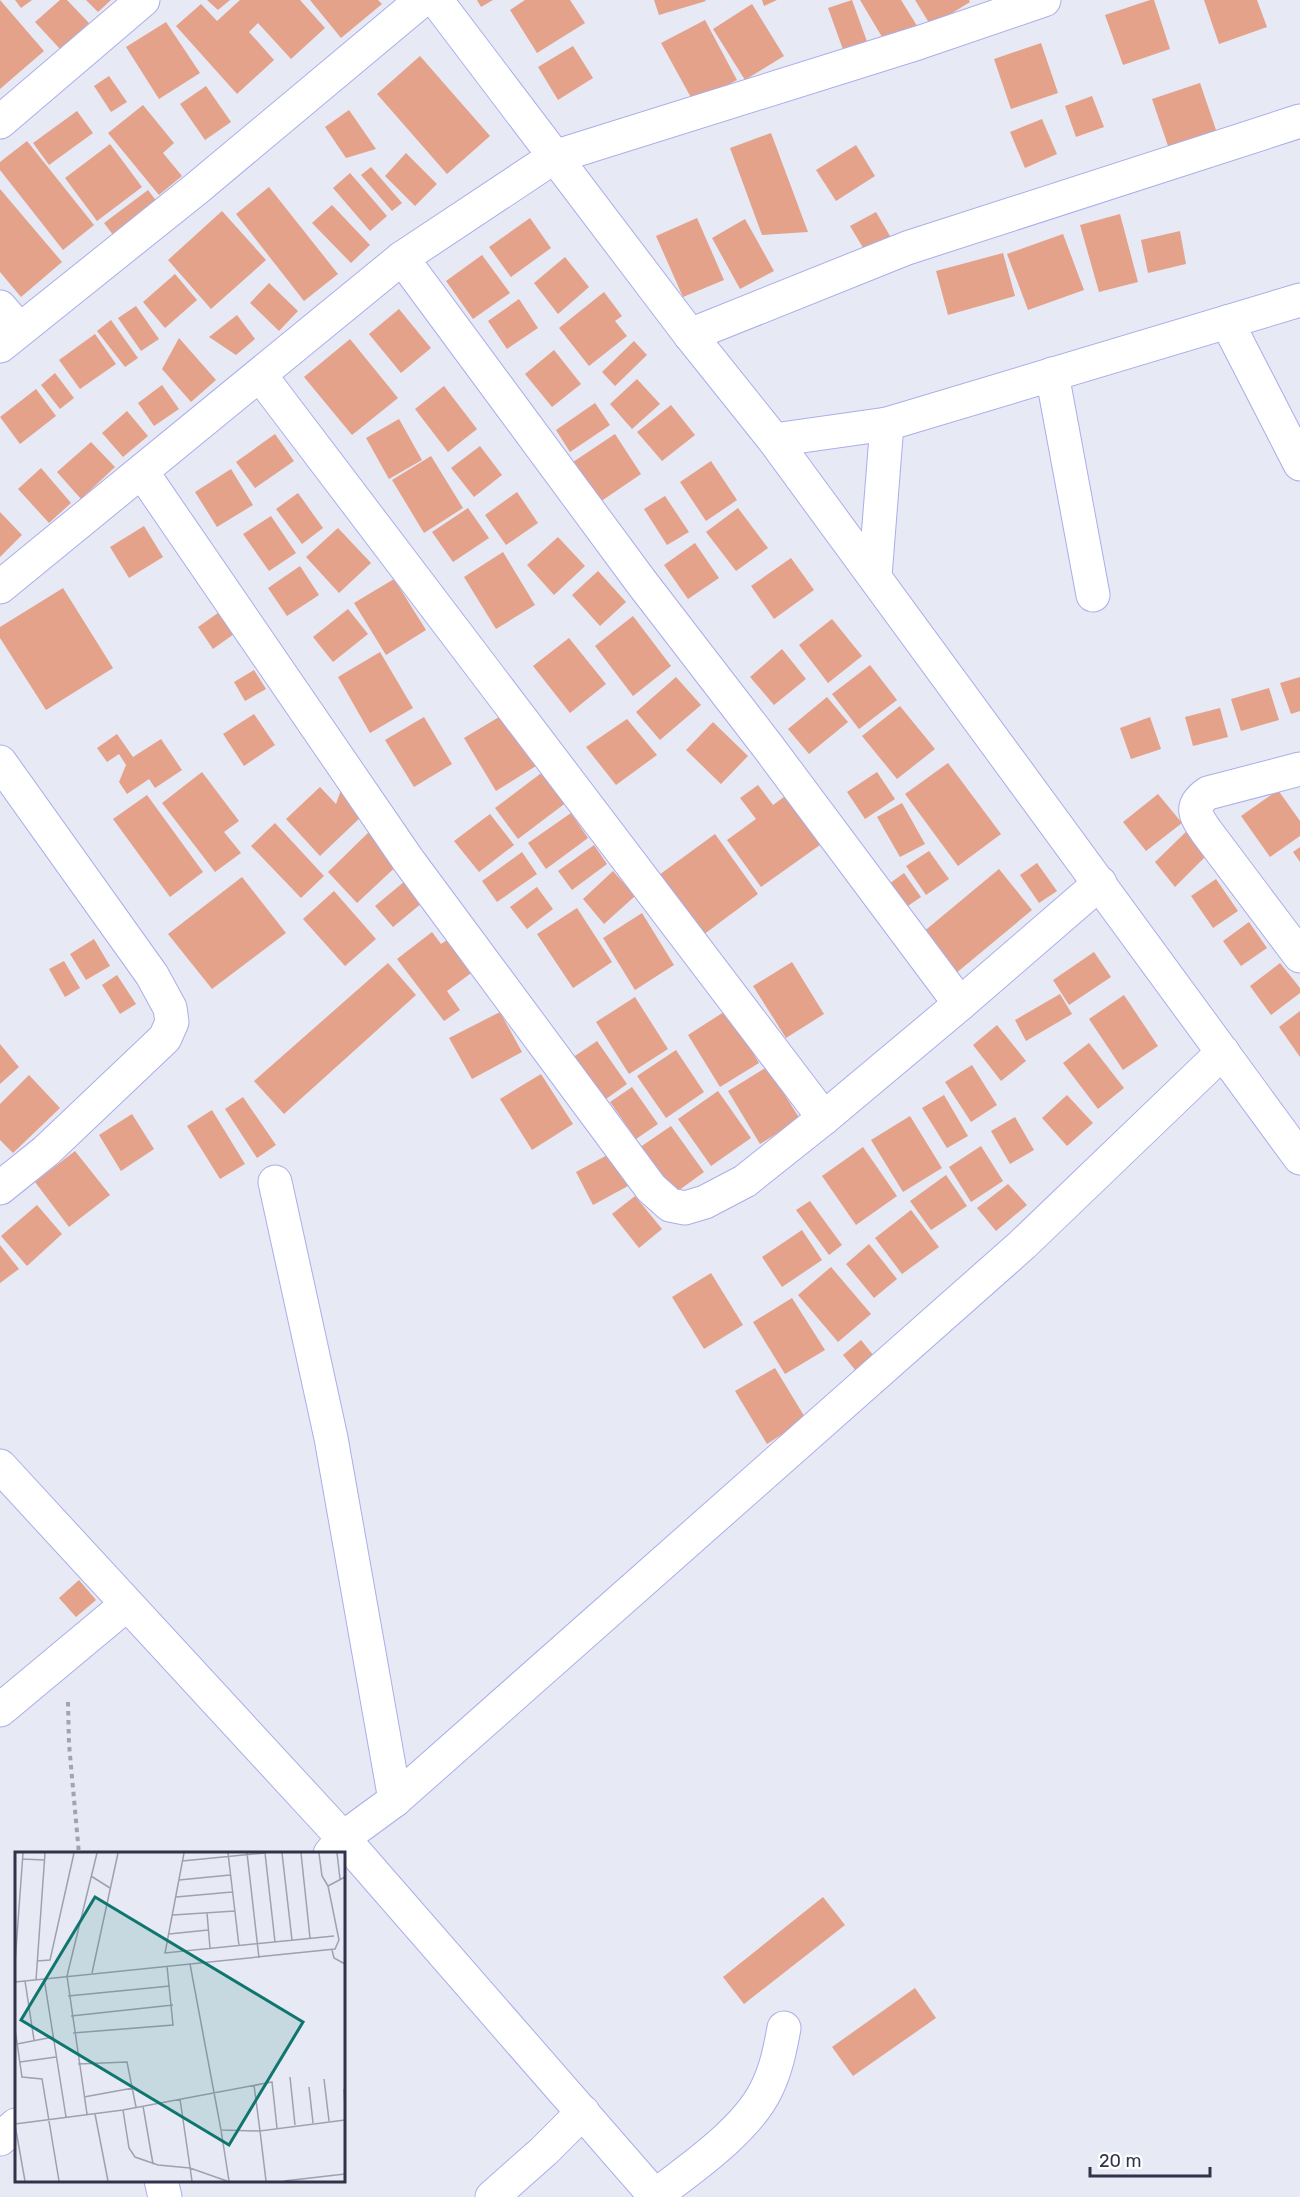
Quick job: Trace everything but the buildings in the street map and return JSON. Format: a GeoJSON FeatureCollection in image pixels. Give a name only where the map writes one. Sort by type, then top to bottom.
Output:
{"type":"FeatureCollection","features":[{"type":"Feature","properties":{"kind":"street"},"geometry":{"type":"LineString","coordinates":[[0,122],[143,0]]}},
{"type":"Feature","properties":{"kind":"street"},"geometry":{"type":"LineString","coordinates":[[6,327],[196,189],[422,0]]}},
{"type":"Feature","properties":{"kind":"street"},"geometry":{"type":"LineString","coordinates":[[436,0],[690,335],[774,440],[1300,1158]]}},
{"type":"Feature","properties":{"kind":"street"},"geometry":{"type":"LineString","coordinates":[[0,587],[402,258],[554,157],[918,43],[1044,0]]}},
{"type":"Feature","properties":{"kind":"street"},"geometry":{"type":"LineString","coordinates":[[690,335],[907,248],[1300,121]]}},
{"type":"Feature","properties":{"kind":"street"},"geometry":{"type":"LineString","coordinates":[[402,258],[642,583],[769,748],[960,1004]]}},
{"type":"Feature","properties":{"kind":"street"},"geometry":{"type":"LineString","coordinates":[[774,440],[887,424],[1300,300]]}},
{"type":"Feature","properties":{"kind":"street"},"geometry":{"type":"LineString","coordinates":[[1227,322],[1300,464]]}},
{"type":"Feature","properties":{"kind":"street"},"geometry":{"type":"LineString","coordinates":[[1052,374],[1093,595]]}},
{"type":"Feature","properties":{"kind":"street"},"geometry":{"type":"LineString","coordinates":[[260,375],[824,1118]]}},
{"type":"Feature","properties":{"kind":"street"},"geometry":{"type":"LineString","coordinates":[[875,576],[887,424]]}},
{"type":"Feature","properties":{"kind":"street"},"geometry":{"type":"LineString","coordinates":[[142,472],[408,860],[651,1188],[670,1205],[685,1208],[705,1202],[745,1181],[960,1004],[1100,883]]}},
{"type":"Feature","properties":{"kind":"street"},"geometry":{"type":"LineString","coordinates":[[0,762],[152,975],[170,1008],[171,1022],[165,1038],[138,1065],[46,1151],[0,1188]]}},
{"type":"Feature","properties":{"kind":"street"},"geometry":{"type":"LineString","coordinates":[[1300,769],[1208,792],[1201,797],[1195,808],[1196,816],[1206,831],[1300,956]]}},
{"type":"Feature","properties":{"kind":"street"},"geometry":{"type":"LineString","coordinates":[[0,1466],[126,1605],[336,1846],[395,1800],[1022,1245],[1223,1052]]}},
{"type":"Feature","properties":{"kind":"street"},"geometry":{"type":"LineString","coordinates":[[275,1182],[331,1438],[395,1800]]}},
{"type":"Feature","properties":{"kind":"street"},"geometry":{"type":"LineString","coordinates":[[0,1710],[126,1605]]}},
{"type":"Feature","properties":{"kind":"street"},"geometry":{"type":"LineString","coordinates":[[345,1856],[584,2112],[655,2196],[741,2126],[765,2092],[777,2065],[784,2028]]}},
{"type":"Feature","properties":{"kind":"street"},"geometry":{"type":"LineString","coordinates":[[492,2197],[584,2112]]}},
{"type":"Feature","properties":{"kind":"street"},"geometry":{"type":"LineString","coordinates":[[0,2139],[15,2126]]}},
{"type":"Feature","properties":{"kind":"street"},"geometry":{"type":"LineString","coordinates":[[161,2182],[165,2197]]}},
{"type":"Feature","properties":{"kind":"path"},"geometry":{"type":"LineString","coordinates":[[68,1654],[69,1744],[79,1852]]}}]}
